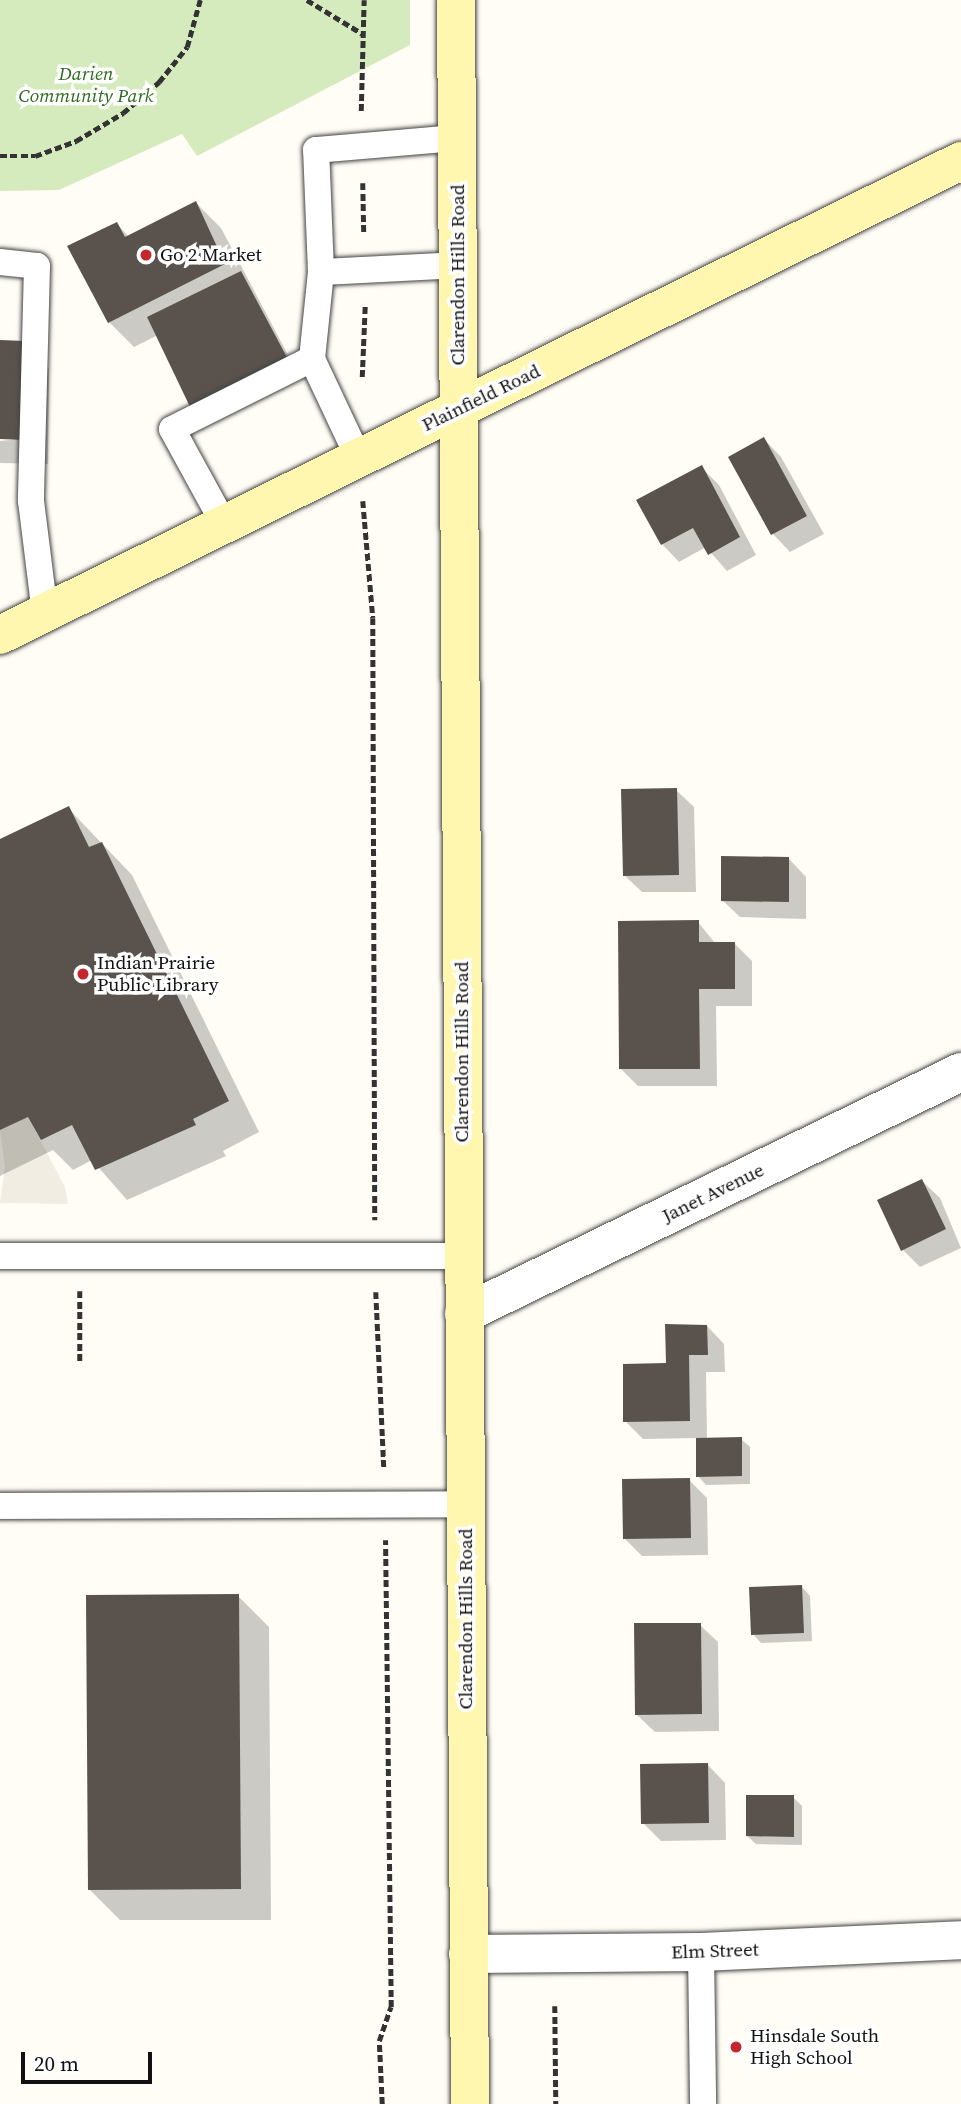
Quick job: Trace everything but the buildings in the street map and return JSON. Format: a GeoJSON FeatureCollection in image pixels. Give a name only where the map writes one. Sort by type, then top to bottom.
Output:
{"type":"FeatureCollection","features":[{"type":"Feature","properties":{"kind":"street","name":"Clarendon Hills Road"},"geometry":{"type":"LineString","coordinates":[[456,0],[470,2104]]}},
{"type":"Feature","properties":{"kind":"street","name":"Plainfield Road"},"geometry":{"type":"LineString","coordinates":[[0,635],[961,161]]}},
{"type":"Feature","properties":{"kind":"street","name":"Janet Avenue"},"geometry":{"type":"LineString","coordinates":[[464,1314],[961,1072]]}},
{"type":"Feature","properties":{"kind":"street","name":"Elm Street"},"geometry":{"type":"LineString","coordinates":[[468,1954],[701,1952],[961,1940]]}},
{"type":"Feature","properties":{"kind":"lane"},"geometry":{"type":"LineString","coordinates":[[359,458],[313,359],[321,272],[316,150],[457,138]]}},
{"type":"Feature","properties":{"kind":"lane"},"geometry":{"type":"LineString","coordinates":[[0,262],[37,265],[30,501],[45,613]]}},
{"type":"Feature","properties":{"kind":"lane"},"geometry":{"type":"LineString","coordinates":[[321,272],[457,265]]}},
{"type":"Feature","properties":{"kind":"lane"},"geometry":{"type":"LineString","coordinates":[[224,524],[172,429],[313,359]]}},
{"type":"Feature","properties":{"kind":"lane"},"geometry":{"type":"LineString","coordinates":[[0,1256],[464,1256]]}},
{"type":"Feature","properties":{"kind":"lane"},"geometry":{"type":"LineString","coordinates":[[0,1506],[466,1504]]}},
{"type":"Feature","properties":{"kind":"lane"},"geometry":{"type":"LineString","coordinates":[[701,1952],[703,2104]]}},
{"type":"Feature","properties":{"kind":"path"},"geometry":{"type":"LineString","coordinates":[[0,156],[35,156],[76,141],[123,113],[159,82],[187,47],[201,0]]}},
{"type":"Feature","properties":{"kind":"path"},"geometry":{"type":"LineString","coordinates":[[307,0],[363,34]]}},
{"type":"Feature","properties":{"kind":"path"},"geometry":{"type":"LineString","coordinates":[[362,375],[365,269],[361,146],[364,0]]}},
{"type":"Feature","properties":{"kind":"path"},"geometry":{"type":"LineString","coordinates":[[364,514],[373,618],[375,1230]]}},
{"type":"Feature","properties":{"kind":"path"},"geometry":{"type":"LineString","coordinates":[[79,1279],[80,1362]]}},
{"type":"Feature","properties":{"kind":"path"},"geometry":{"type":"LineString","coordinates":[[376,1290],[384,1503],[391,2007],[379,2041],[382,2104]]}},
{"type":"Feature","properties":{"kind":"path"},"geometry":{"type":"LineString","coordinates":[[555,2006],[556,2104]]}},
{"type":"Feature","properties":{"kind":"green space","name":"Darien Community Park"},"geometry":{"type":"Polygon","coordinates":[[[0,0],[410,0],[410,45],[197,156],[182,134],[59,190],[0,191],[0,0]]]}},
{"type":"Feature","properties":{"kind":"shaded area"},"geometry":{"type":"Polygon","coordinates":[[[28,1117],[65,1187],[68,1204],[0,1203],[5,1167],[0,1130],[28,1117]]]}},
{"type":"Feature","properties":{"kind":"place","name":"Go 2 Market"},"geometry":{"type":"Point","coordinates":[146,255]}},
{"type":"Feature","properties":{"kind":"place","name":"Indian Prairie Public Library"},"geometry":{"type":"Point","coordinates":[83,974]}},
{"type":"Feature","properties":{"kind":"place","name":"Hinsdale South High School"},"geometry":{"type":"Point","coordinates":[736,2047]}}]}
